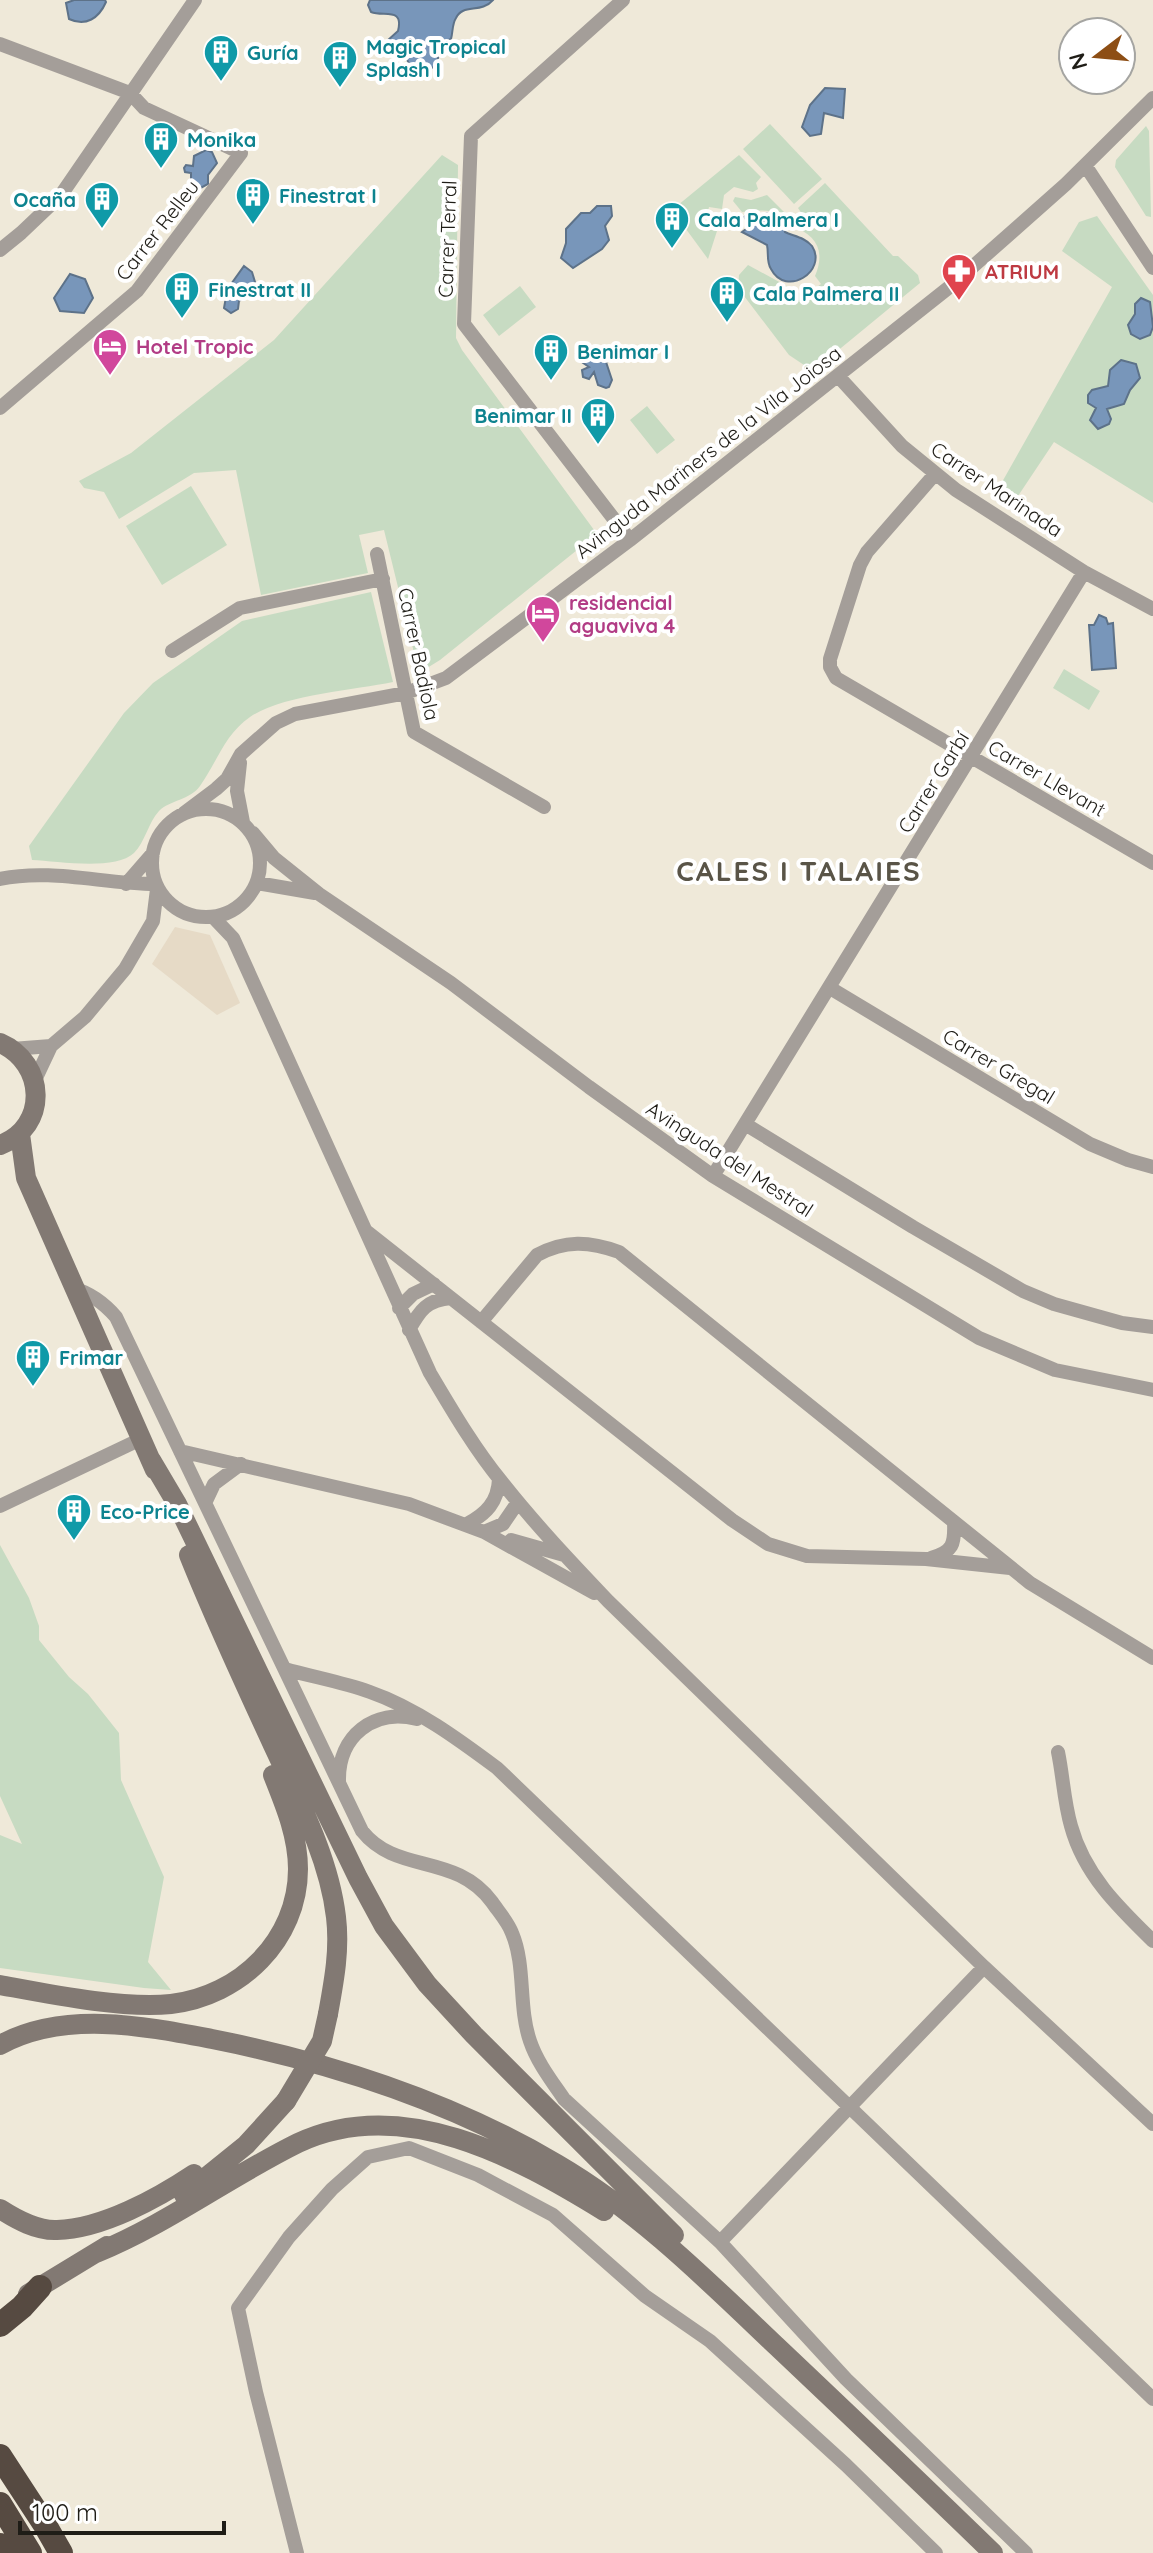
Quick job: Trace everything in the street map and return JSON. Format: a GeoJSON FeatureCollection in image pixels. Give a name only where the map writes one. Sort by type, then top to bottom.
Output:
{"type":"FeatureCollection","features":[{"type":"Feature","properties":{"kind":"highway"},"geometry":{"type":"LineString","coordinates":[[0,2325],[40,2287]]}},
{"type":"Feature","properties":{"kind":"highway"},"geometry":{"type":"LineString","coordinates":[[0,2456],[61,2553]]}},
{"type":"Feature","properties":{"kind":"highway"},"geometry":{"type":"LineString","coordinates":[[0,2504],[30,2553]]}},
{"type":"Feature","properties":{"kind":"highway"},"geometry":{"type":"LineString","coordinates":[[0,2545],[5,2553]]}},
{"type":"Feature","properties":{"kind":"main road"},"geometry":{"type":"LineString","coordinates":[[0,1145],[20,1134],[31,1119],[35,1106],[35,1080],[28,1065],[6,1046]]}},
{"type":"Feature","properties":{"kind":"main road"},"geometry":{"type":"LineString","coordinates":[[0,2310],[96,2253],[193,2189],[265,2127],[286,2101],[322,2041],[336,1972],[338,1943],[331,1889],[306,1819],[214,1618],[151,1460],[26,1178],[20,1134]]}},
{"type":"Feature","properties":{"kind":"main road"},"geometry":{"type":"LineString","coordinates":[[0,1153],[12,1161],[26,1178]]}},
{"type":"Feature","properties":{"kind":"main road"},"geometry":{"type":"LineString","coordinates":[[151,1460],[177,1504],[384,1926],[427,1984],[474,2035],[779,2339],[821,2388]]}},
{"type":"Feature","properties":{"kind":"main road"},"geometry":{"type":"LineString","coordinates":[[66,1996],[145,2004],[171,2004],[197,1999],[224,1989],[243,1977],[276,1943],[287,1923],[296,1895],[298,1870],[289,1817],[225,1663],[214,1618]]}},
{"type":"Feature","properties":{"kind":"main road"},"geometry":{"type":"LineString","coordinates":[[0,1985],[66,1996],[274,2042],[327,2065],[428,2100],[494,2129],[559,2165],[651,2232],[821,2388],[993,2553]]}},
{"type":"Feature","properties":{"kind":"main road"},"geometry":{"type":"LineString","coordinates":[[0,2045],[18,2035],[57,2026],[109,2025],[177,2032],[327,2065]]}},
{"type":"Feature","properties":{"kind":"main road"},"geometry":{"type":"LineString","coordinates":[[96,2253],[157,2224],[300,2143],[362,2125],[402,2125],[499,2155],[559,2183],[605,2211],[652,2247],[759,2343],[821,2388]]}},
{"type":"Feature","properties":{"kind":"main road"},"geometry":{"type":"LineString","coordinates":[[0,2209],[23,2223],[56,2230],[94,2224],[153,2199],[246,2145]]}},
{"type":"Feature","properties":{"kind":"street"},"geometry":{"type":"LineString","coordinates":[[0,250],[61,195],[195,0]]}},
{"type":"Feature","properties":{"kind":"street","name":"Carrer Terral"},"geometry":{"type":"LineString","coordinates":[[623,0],[471,136],[464,324],[630,540]]}},
{"type":"Feature","properties":{"kind":"street"},"geometry":{"type":"LineString","coordinates":[[0,44],[130,93]]}},
{"type":"Feature","properties":{"kind":"street","name":"Carrer Relleu"},"geometry":{"type":"LineString","coordinates":[[0,408],[137,291],[241,153],[144,108],[130,93]]}},
{"type":"Feature","properties":{"kind":"street","name":"Avinguda Mariners de la Vila Joiosa"},"geometry":{"type":"LineString","coordinates":[[184,813],[227,779],[241,754],[268,729],[295,714],[406,693],[446,678],[630,540],[952,285],[1085,165],[1153,98]]}},
{"type":"Feature","properties":{"kind":"street"},"geometry":{"type":"LineString","coordinates":[[1085,165],[1153,268]]}},
{"type":"Feature","properties":{"kind":"street","name":"Carrer Marinada"},"geometry":{"type":"LineString","coordinates":[[838,376],[902,446],[956,490],[1084,572],[1153,609]]}},
{"type":"Feature","properties":{"kind":"street","name":"Carrer Llevant"},"geometry":{"type":"LineString","coordinates":[[935,474],[867,552],[832,651],[830,667],[836,678],[1153,863]]}},
{"type":"Feature","properties":{"kind":"street","name":"Carrer Badiola"},"geometry":{"type":"LineString","coordinates":[[377,554],[414,732],[544,807]]}},
{"type":"Feature","properties":{"kind":"street","name":"Carrer Garbí"},"geometry":{"type":"LineString","coordinates":[[713,1176],[1084,572]]}},
{"type":"Feature","properties":{"kind":"street","name":"Carrer Badiola"},"geometry":{"type":"LineString","coordinates":[[172,651],[240,608],[383,579]]}},
{"type":"Feature","properties":{"kind":"street"},"geometry":{"type":"LineString","coordinates":[[0,879],[66,876],[156,886],[176,908],[200,917],[213,917],[239,907],[257,883],[261,866],[259,849],[248,828],[237,791],[241,754]]}},
{"type":"Feature","properties":{"kind":"street"},"geometry":{"type":"LineString","coordinates":[[126,884],[153,853],[161,832],[184,813],[199,808],[215,808],[229,813],[248,828]]}},
{"type":"Feature","properties":{"kind":"street","name":"Avinguda del Mestral"},"geometry":{"type":"LineString","coordinates":[[248,828],[274,858],[319,894],[451,983],[713,1176],[979,1338],[1055,1370],[1153,1390]]}},
{"type":"Feature","properties":{"kind":"street"},"geometry":{"type":"LineString","coordinates":[[35,1080],[51,1046],[85,1017],[125,969],[153,921],[156,886],[153,853]]}},
{"type":"Feature","properties":{"kind":"street","name":"Avinguda del Mestral"},"geometry":{"type":"LineString","coordinates":[[257,883],[319,894]]}},
{"type":"Feature","properties":{"kind":"street"},"geometry":{"type":"LineString","coordinates":[[233,938],[239,907]]}},
{"type":"Feature","properties":{"kind":"street"},"geometry":{"type":"LineString","coordinates":[[153,921],[176,908]]}},
{"type":"Feature","properties":{"kind":"street"},"geometry":{"type":"LineString","coordinates":[[213,917],[233,938],[409,1330],[452,1410],[499,1479],[608,1601],[984,1967],[1153,2124]]}},
{"type":"Feature","properties":{"kind":"street","name":"Carrer Gregal"},"geometry":{"type":"LineString","coordinates":[[830,988],[1090,1144],[1153,1167]]}},
{"type":"Feature","properties":{"kind":"street"},"geometry":{"type":"LineString","coordinates":[[6,1046],[51,1046]]}},
{"type":"Feature","properties":{"kind":"street","name":"Avinguda del Mestral"},"geometry":{"type":"LineString","coordinates":[[745,1124],[1023,1291],[1054,1304],[1153,1327]]}},
{"type":"Feature","properties":{"kind":"street"},"geometry":{"type":"LineString","coordinates":[[363,1228],[732,1520],[768,1544],[794,1554],[820,1558],[926,1559],[1010,1568]]}},
{"type":"Feature","properties":{"kind":"street"},"geometry":{"type":"LineString","coordinates":[[481,1322],[537,1255],[550,1248],[580,1242],[619,1252],[1010,1568],[1043,1592],[1153,1658]]}},
{"type":"Feature","properties":{"kind":"street"},"geometry":{"type":"LineString","coordinates":[[399,1308],[413,1294],[434,1284]]}},
{"type":"Feature","properties":{"kind":"street"},"geometry":{"type":"LineString","coordinates":[[73,1288],[86,1292],[116,1317],[356,1821],[369,1840],[394,1857],[426,1862],[461,1875],[489,1899],[512,1932],[520,1970],[522,2009],[530,2042],[544,2072],[564,2099],[720,2242],[846,2379],[1026,2553]]}},
{"type":"Feature","properties":{"kind":"street"},"geometry":{"type":"LineString","coordinates":[[409,1330],[420,1309],[433,1300],[451,1298]]}},
{"type":"Feature","properties":{"kind":"street"},"geometry":{"type":"LineString","coordinates":[[0,1506],[141,1439]]}},
{"type":"Feature","properties":{"kind":"street"},"geometry":{"type":"LineString","coordinates":[[180,1451],[409,1504],[467,1524],[608,1601]]}},
{"type":"Feature","properties":{"kind":"street"},"geometry":{"type":"LineString","coordinates":[[206,1501],[214,1484],[241,1464]]}},
{"type":"Feature","properties":{"kind":"street"},"geometry":{"type":"LineString","coordinates":[[467,1524],[490,1508],[499,1493],[499,1479]]}},
{"type":"Feature","properties":{"kind":"street"},"geometry":{"type":"LineString","coordinates":[[484,1532],[503,1524],[518,1502]]}},
{"type":"Feature","properties":{"kind":"street"},"geometry":{"type":"LineString","coordinates":[[926,1559],[944,1554],[951,1547],[955,1538],[954,1522]]}},
{"type":"Feature","properties":{"kind":"street"},"geometry":{"type":"LineString","coordinates":[[484,1532],[564,1555]]}},
{"type":"Feature","properties":{"kind":"street"},"geometry":{"type":"LineString","coordinates":[[285,1669],[369,1691],[396,1703],[458,1739],[497,1768],[1153,2399]]}},
{"type":"Feature","properties":{"kind":"street"},"geometry":{"type":"LineString","coordinates":[[340,1784],[339,1766],[348,1745],[368,1722],[406,1716],[426,1720]]}},
{"type":"Feature","properties":{"kind":"street"},"geometry":{"type":"LineString","coordinates":[[1058,1752],[1070,1824],[1078,1848],[1112,1901],[1153,1941]]}},
{"type":"Feature","properties":{"kind":"street"},"geometry":{"type":"LineString","coordinates":[[720,2242],[984,1967]]}},
{"type":"Feature","properties":{"kind":"street"},"geometry":{"type":"LineString","coordinates":[[297,2553],[238,2308],[289,2237],[332,2189],[368,2157],[409,2148],[478,2175],[553,2215],[645,2296],[710,2341],[846,2465],[936,2553]]}},
{"type":"Feature","properties":{"kind":"shaded area"},"geometry":{"type":"Polygon","coordinates":[[[175,927],[210,935],[240,1003],[217,1015],[152,964],[175,927]]]}},
{"type":"Feature","properties":{"kind":"green space"},"geometry":{"type":"Polygon","coordinates":[[[770,124],[822,179],[794,204],[743,149],[770,124]]]}},
{"type":"Feature","properties":{"kind":"green space"},"geometry":{"type":"Polygon","coordinates":[[[1146,126],[1149,131],[1151,217],[1146,216],[1115,167],[1116,160],[1146,126]]]}},
{"type":"Feature","properties":{"kind":"green space"},"geometry":{"type":"Polygon","coordinates":[[[442,155],[458,165],[456,338],[597,534],[440,660],[419,673],[384,530],[359,535],[368,573],[261,595],[236,470],[194,473],[119,519],[104,492],[84,488],[79,481],[131,453],[274,340],[442,155]]]}},
{"type":"Feature","properties":{"kind":"green space"},"geometry":{"type":"Polygon","coordinates":[[[739,155],[761,177],[756,183],[758,189],[753,192],[734,187],[724,195],[722,209],[709,207],[704,227],[717,231],[708,259],[672,210],[739,155]]]}},
{"type":"Feature","properties":{"kind":"green space"},"geometry":{"type":"Polygon","coordinates":[[[825,183],[893,256],[898,256],[918,275],[920,283],[813,371],[789,355],[738,288],[739,275],[748,265],[805,296],[821,284],[815,276],[819,251],[807,234],[776,213],[742,212],[733,201],[735,197],[751,200],[767,195],[793,221],[804,217],[798,208],[825,183]]]}},
{"type":"Feature","properties":{"kind":"green space"},"geometry":{"type":"Polygon","coordinates":[[[1097,216],[1153,295],[1153,503],[1054,442],[1014,502],[997,491],[1112,287],[1062,251],[1079,222],[1097,216]]]}},
{"type":"Feature","properties":{"kind":"green space"},"geometry":{"type":"Polygon","coordinates":[[[520,286],[536,307],[499,336],[483,315],[520,286]]]}},
{"type":"Feature","properties":{"kind":"green space"},"geometry":{"type":"Polygon","coordinates":[[[647,406],[675,440],[657,454],[630,420],[647,406]]]}},
{"type":"Feature","properties":{"kind":"green space"},"geometry":{"type":"Polygon","coordinates":[[[191,486],[227,545],[162,585],[126,526],[191,486]]]}},
{"type":"Feature","properties":{"kind":"green space"},"geometry":{"type":"Polygon","coordinates":[[[371,592],[393,682],[299,698],[250,717],[228,740],[196,791],[159,811],[138,849],[125,859],[85,864],[32,860],[29,846],[124,713],[153,683],[242,621],[371,592]]]}},
{"type":"Feature","properties":{"kind":"green space"},"geometry":{"type":"Polygon","coordinates":[[[1064,669],[1100,691],[1089,710],[1053,688],[1064,669]]]}},
{"type":"Feature","properties":{"kind":"green space"},"geometry":{"type":"Polygon","coordinates":[[[0,1545],[29,1598],[39,1626],[39,1640],[119,1733],[121,1780],[164,1877],[148,1962],[171,1990],[0,1968],[0,1835],[22,1844],[0,1796],[0,1545]]]}},
{"type":"Feature","properties":{"kind":"water"},"geometry":{"type":"Polygon","coordinates":[[[74,0],[106,2],[96,17],[81,22],[69,19],[66,3],[74,0]]]}},
{"type":"Feature","properties":{"kind":"water"},"geometry":{"type":"Polygon","coordinates":[[[370,0],[493,0],[483,7],[459,13],[451,39],[434,38],[433,43],[439,54],[436,66],[421,73],[410,67],[407,59],[391,53],[388,40],[398,31],[398,19],[392,14],[371,12],[368,5],[370,0]]]}},
{"type":"Feature","properties":{"kind":"water"},"geometry":{"type":"Polygon","coordinates":[[[825,88],[845,89],[843,118],[824,113],[821,134],[810,136],[802,127],[810,105],[825,88]]]}},
{"type":"Feature","properties":{"kind":"water"},"geometry":{"type":"Polygon","coordinates":[[[206,150],[212,152],[217,163],[208,175],[208,184],[197,190],[191,186],[191,173],[185,172],[184,168],[186,165],[193,166],[194,156],[206,150]]]}},
{"type":"Feature","properties":{"kind":"water"},"geometry":{"type":"Polygon","coordinates":[[[597,206],[611,206],[612,216],[605,226],[609,240],[602,249],[573,268],[561,258],[566,229],[581,213],[590,213],[597,206]]]}},
{"type":"Feature","properties":{"kind":"water"},"geometry":{"type":"Polygon","coordinates":[[[768,213],[780,216],[785,232],[812,246],[814,264],[803,278],[786,281],[778,277],[769,266],[767,245],[742,232],[746,229],[744,217],[748,214],[759,216],[768,213]]]}},
{"type":"Feature","properties":{"kind":"water"},"geometry":{"type":"Polygon","coordinates":[[[244,266],[252,272],[255,282],[248,296],[239,301],[238,309],[231,313],[224,308],[224,294],[244,266]]]}},
{"type":"Feature","properties":{"kind":"water"},"geometry":{"type":"Polygon","coordinates":[[[70,274],[85,279],[93,298],[84,313],[60,311],[54,298],[70,274]]]}},
{"type":"Feature","properties":{"kind":"water"},"geometry":{"type":"Polygon","coordinates":[[[1141,298],[1150,302],[1153,327],[1150,335],[1140,339],[1131,334],[1128,325],[1135,314],[1135,304],[1141,298]]]}},
{"type":"Feature","properties":{"kind":"water"},"geometry":{"type":"Polygon","coordinates":[[[583,347],[605,359],[612,380],[609,387],[598,385],[594,372],[589,379],[583,377],[582,370],[589,367],[576,354],[583,347]]]}},
{"type":"Feature","properties":{"kind":"water"},"geometry":{"type":"Polygon","coordinates":[[[1121,360],[1136,364],[1140,378],[1124,404],[1107,409],[1111,419],[1109,424],[1098,429],[1090,420],[1096,408],[1088,403],[1088,395],[1092,390],[1108,386],[1110,370],[1121,360]]]}},
{"type":"Feature","properties":{"kind":"water"},"geometry":{"type":"Polygon","coordinates":[[[1099,615],[1106,618],[1108,624],[1113,623],[1116,668],[1092,670],[1089,625],[1094,625],[1099,615]]]}},
{"type":"Feature","properties":{"kind":"place","name":"Guría"},"geometry":{"type":"Point","coordinates":[221,83]}},
{"type":"Feature","properties":{"kind":"place","name":"Magic Tropical Splash I"},"geometry":{"type":"Point","coordinates":[340,89]}},
{"type":"Feature","properties":{"kind":"place","name":"Monika"},"geometry":{"type":"Point","coordinates":[161,170]}},
{"type":"Feature","properties":{"kind":"place","name":"Finestrat I"},"geometry":{"type":"Point","coordinates":[253,226]}},
{"type":"Feature","properties":{"kind":"place","name":"Ocaña"},"geometry":{"type":"Point","coordinates":[102,230]}},
{"type":"Feature","properties":{"kind":"place","name":"Cala Palmera I"},"geometry":{"type":"Point","coordinates":[672,250]}},
{"type":"Feature","properties":{"kind":"place","name":"ATRIUM"},"geometry":{"type":"Point","coordinates":[959,302]}},
{"type":"Feature","properties":{"kind":"place","name":"Finestrat II"},"geometry":{"type":"Point","coordinates":[182,320]}},
{"type":"Feature","properties":{"kind":"place","name":"Cala Palmera II"},"geometry":{"type":"Point","coordinates":[727,324]}},
{"type":"Feature","properties":{"kind":"place","name":"Hotel Tropic"},"geometry":{"type":"Point","coordinates":[110,377]}},
{"type":"Feature","properties":{"kind":"place","name":"Benimar I"},"geometry":{"type":"Point","coordinates":[551,382]}},
{"type":"Feature","properties":{"kind":"place","name":"Benimar II"},"geometry":{"type":"Point","coordinates":[598,446]}},
{"type":"Feature","properties":{"kind":"place","name":"residencial aguaviva 4"},"geometry":{"type":"Point","coordinates":[543,644]}},
{"type":"Feature","properties":{"kind":"place","name":"Frimar"},"geometry":{"type":"Point","coordinates":[33,1388]}},
{"type":"Feature","properties":{"kind":"place","name":"Eco-Price"},"geometry":{"type":"Point","coordinates":[74,1542]}},
{"type":"Feature","properties":{"kind":"district","name":"CALES I TALAIES"},"geometry":{"type":"Point","coordinates":[799,870]}}]}
